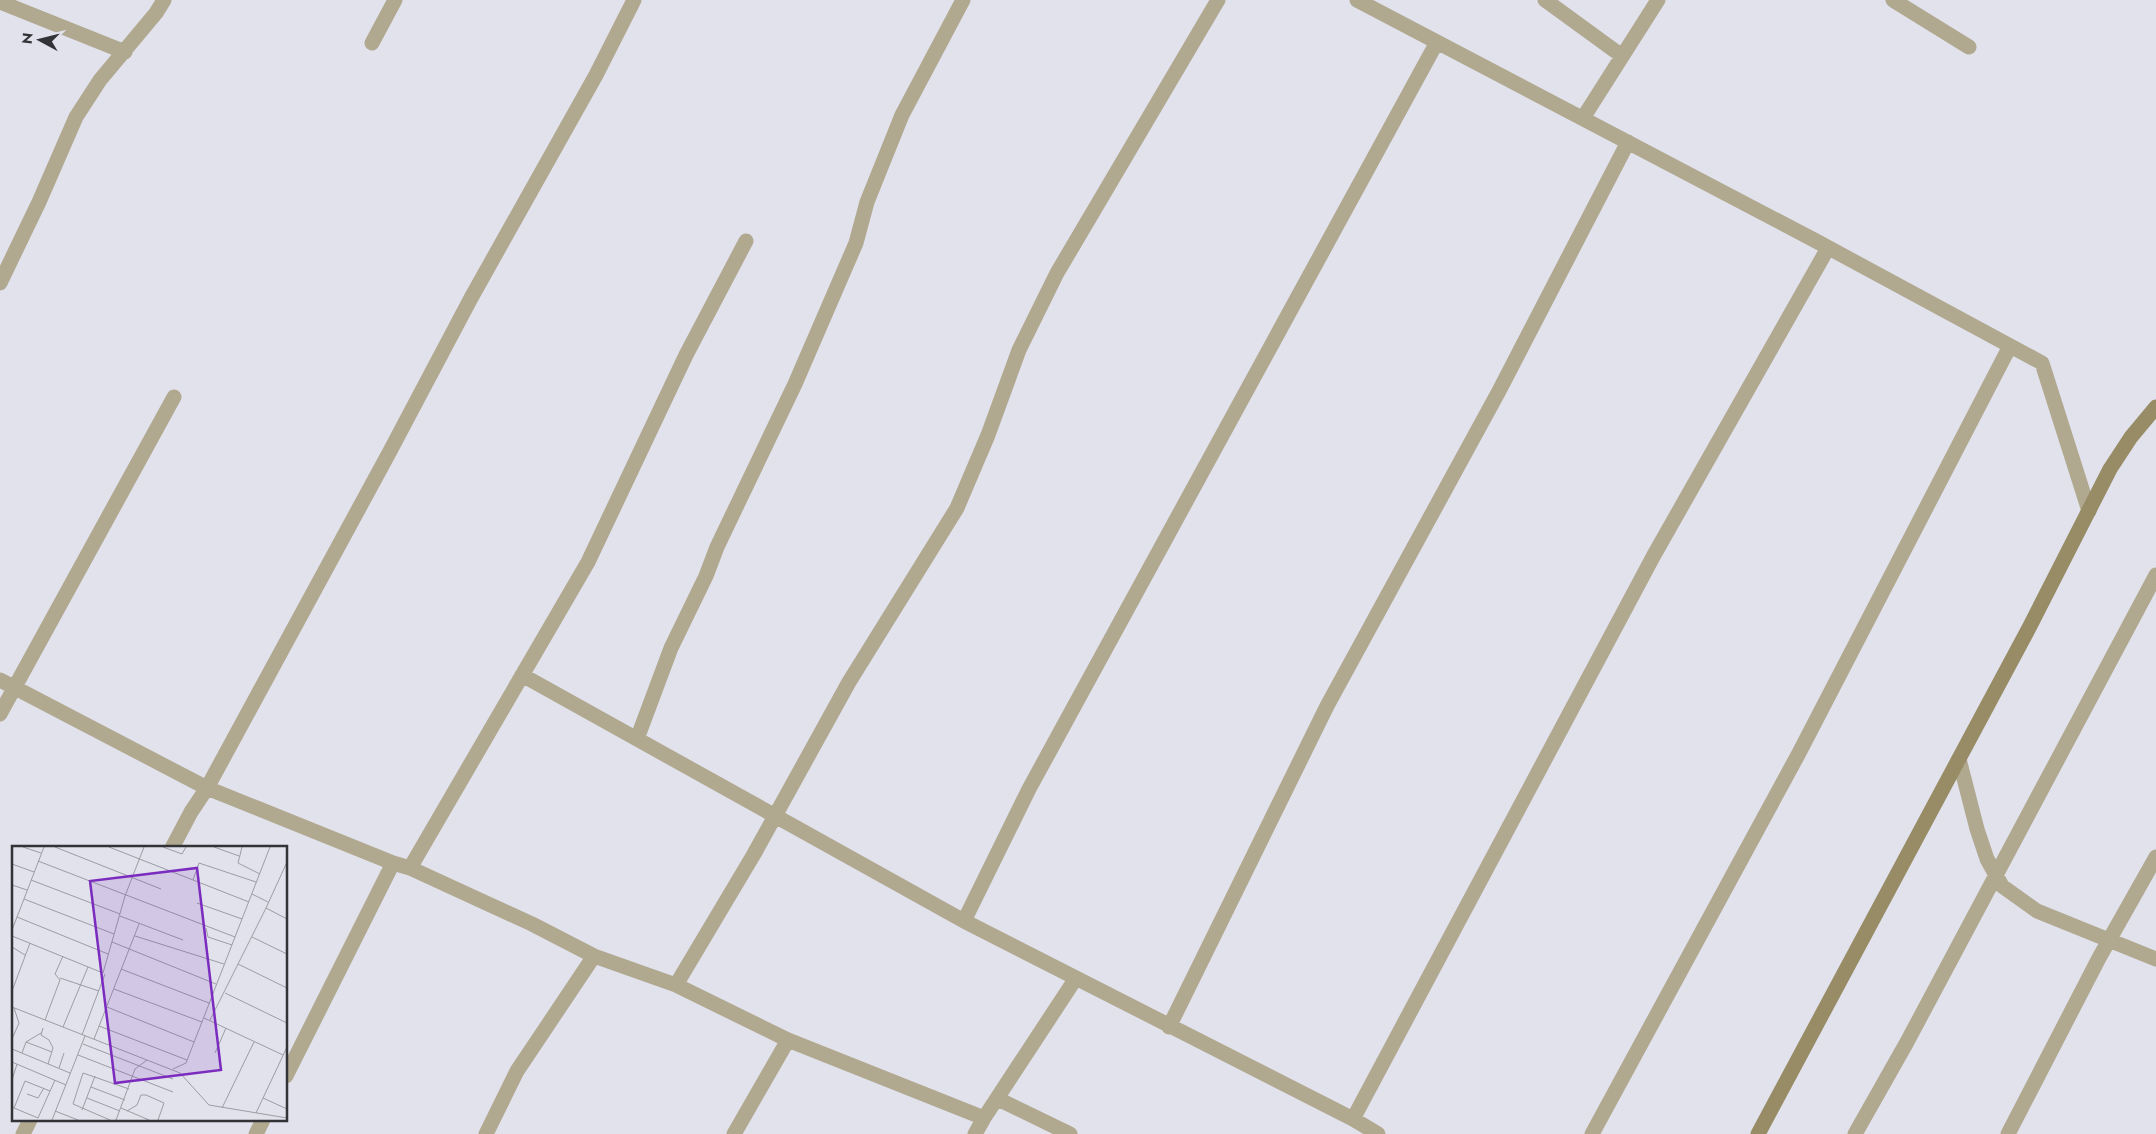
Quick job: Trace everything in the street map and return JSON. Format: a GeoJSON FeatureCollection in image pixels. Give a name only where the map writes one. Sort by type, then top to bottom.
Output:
{"type":"FeatureCollection","features":[{"type":"Feature","properties":{"kind":"street"},"geometry":{"type":"LineString","coordinates":[[0,283],[76,116],[100,80],[125,52],[164,0]]}},
{"type":"Feature","properties":{"kind":"street"},"geometry":{"type":"LineString","coordinates":[[372,43],[394,0]]}},
{"type":"Feature","properties":{"kind":"street"},"geometry":{"type":"LineString","coordinates":[[173,846],[191,812],[207,788],[475,290],[596,75],[634,0]]}},
{"type":"Feature","properties":{"kind":"street"},"geometry":{"type":"LineString","coordinates":[[638,739],[671,648],[706,576],[716,547],[796,384],[852,252],[867,202],[899,124],[963,0]]}},
{"type":"Feature","properties":{"kind":"street"},"geometry":{"type":"LineString","coordinates":[[676,985],[776,816],[849,682],[957,508],[988,435],[1019,350],[1057,273],[1218,0]]}},
{"type":"Feature","properties":{"kind":"street"},"geometry":{"type":"LineString","coordinates":[[1357,0],[1583,118],[2042,363],[2089,511]]}},
{"type":"Feature","properties":{"kind":"street"},"geometry":{"type":"LineString","coordinates":[[1545,0],[1622,56]]}},
{"type":"Feature","properties":{"kind":"street"},"geometry":{"type":"LineString","coordinates":[[1583,118],[1658,0]]}},
{"type":"Feature","properties":{"kind":"street"},"geometry":{"type":"LineString","coordinates":[[1893,0],[1969,47]]}},
{"type":"Feature","properties":{"kind":"street"},"geometry":{"type":"LineString","coordinates":[[0,2],[125,52]]}},
{"type":"Feature","properties":{"kind":"street"},"geometry":{"type":"LineString","coordinates":[[964,921],[1034,780],[1437,42]]}},
{"type":"Feature","properties":{"kind":"street"},"geometry":{"type":"LineString","coordinates":[[1169,1027],[1328,706],[1499,391],[1628,142]]}},
{"type":"Feature","properties":{"kind":"street"},"geometry":{"type":"LineString","coordinates":[[410,868],[588,562],[686,356],[746,241]]}},
{"type":"Feature","properties":{"kind":"street"},"geometry":{"type":"LineString","coordinates":[[1353,1119],[1654,555],[1828,248]]}},
{"type":"Feature","properties":{"kind":"street"},"geometry":{"type":"LineString","coordinates":[[1592,1134],[1799,753],[2010,346]]}},
{"type":"Feature","properties":{"kind":"street"},"geometry":{"type":"LineString","coordinates":[[0,714],[174,397]]}},
{"type":"Feature","properties":{"kind":"street"},"geometry":{"type":"LineString","coordinates":[[1758,1134],[1959,759],[2110,469],[2131,437],[2156,407]]}},
{"type":"Feature","properties":{"kind":"street"},"geometry":{"type":"LineString","coordinates":[[1855,1134],[1907,1042],[2156,575]]}},
{"type":"Feature","properties":{"kind":"street"},"geometry":{"type":"LineString","coordinates":[[522,675],[964,921],[1353,1119],[1378,1134]]}},
{"type":"Feature","properties":{"kind":"street"},"geometry":{"type":"LineString","coordinates":[[0,680],[207,788],[393,863],[410,868],[532,924],[594,956],[676,985],[788,1040],[984,1118]]}},
{"type":"Feature","properties":{"kind":"street"},"geometry":{"type":"LineString","coordinates":[[1959,759],[1976,829],[1987,859],[2002,886],[2037,911],[2156,959]]}},
{"type":"Feature","properties":{"kind":"street"},"geometry":{"type":"LineString","coordinates":[[2008,1134],[2110,939],[2156,856]]}},
{"type":"Feature","properties":{"kind":"street"},"geometry":{"type":"LineString","coordinates":[[288,1072],[393,863]]}},
{"type":"Feature","properties":{"kind":"street"},"geometry":{"type":"LineString","coordinates":[[486,1134],[517,1072],[594,956]]}},
{"type":"Feature","properties":{"kind":"street"},"geometry":{"type":"LineString","coordinates":[[975,1134],[1076,978]]}},
{"type":"Feature","properties":{"kind":"street"},"geometry":{"type":"LineString","coordinates":[[734,1134],[788,1040]]}},
{"type":"Feature","properties":{"kind":"street"},"geometry":{"type":"LineString","coordinates":[[998,1100],[1070,1134]]}},
{"type":"Feature","properties":{"kind":"street"},"geometry":{"type":"LineString","coordinates":[[23,1134],[29,1122]]}},
{"type":"Feature","properties":{"kind":"street"},"geometry":{"type":"LineString","coordinates":[[256,1134],[262,1122]]}}]}
